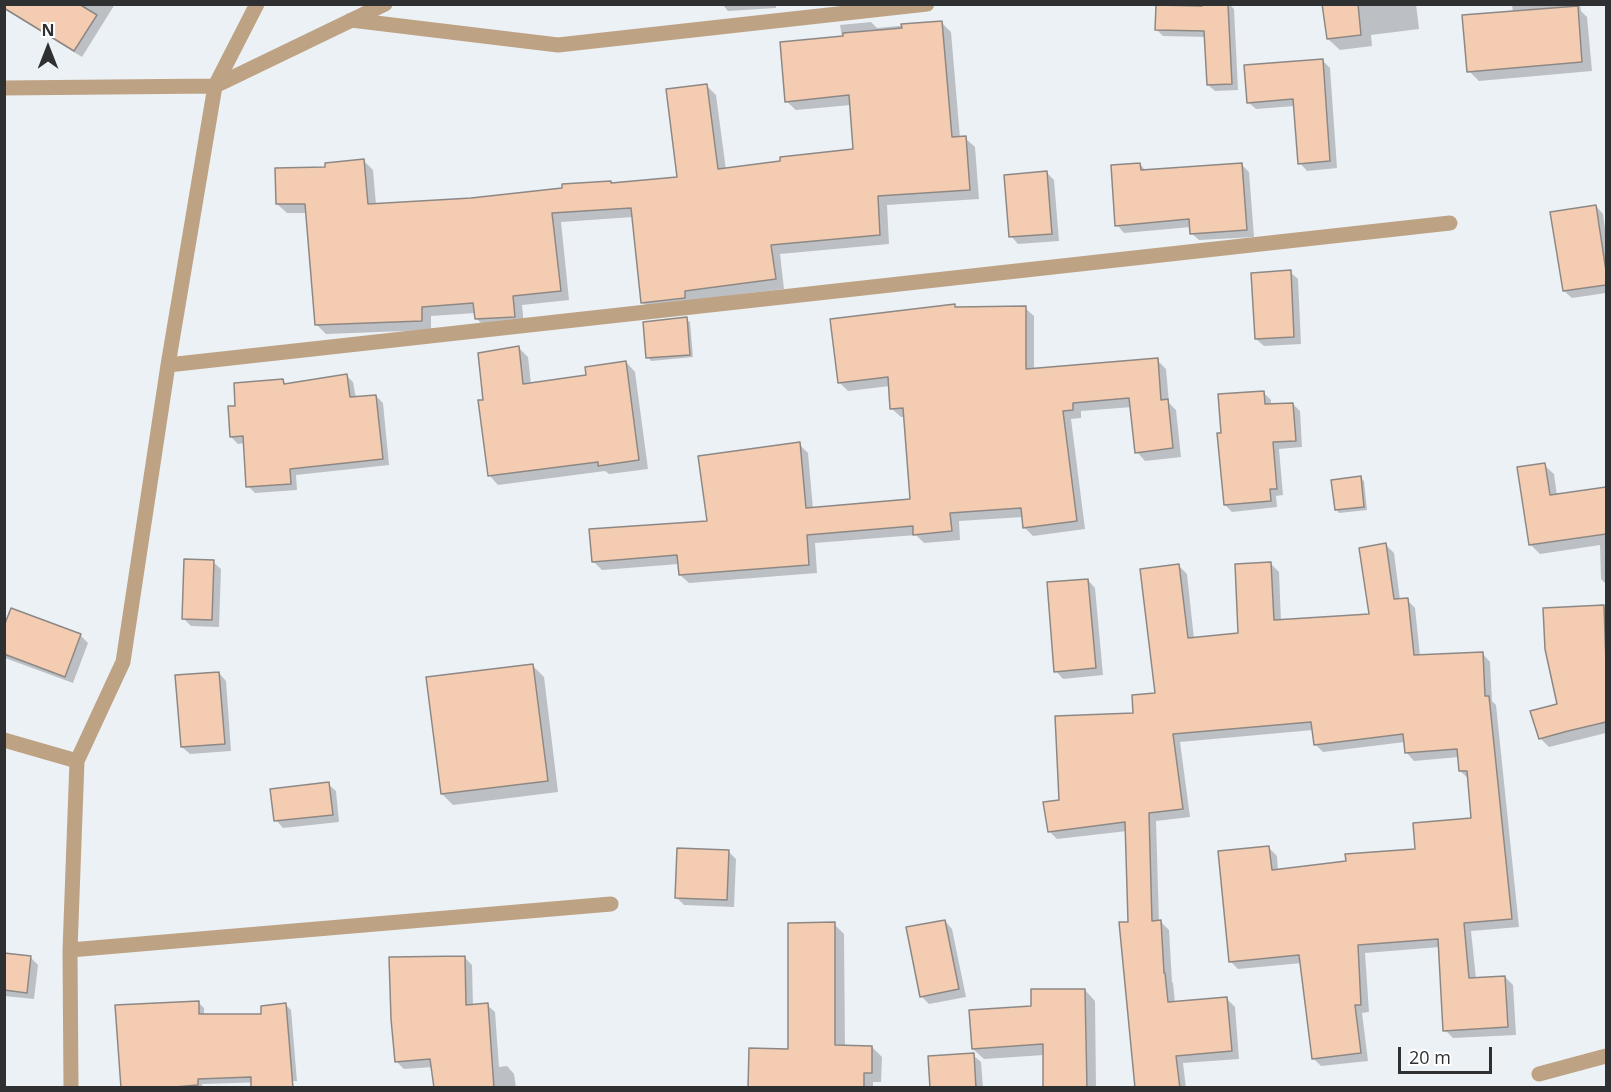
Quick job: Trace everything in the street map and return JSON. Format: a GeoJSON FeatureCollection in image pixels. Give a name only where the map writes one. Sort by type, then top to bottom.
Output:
{"type":"FeatureCollection","features":[{"type":"Feature","properties":{"kind":"street"},"geometry":{"type":"LineString","coordinates":[[71,1088],[70,950],[77,761],[123,662],[168,365],[215,86],[257,4]]}},
{"type":"Feature","properties":{"kind":"street"},"geometry":{"type":"LineString","coordinates":[[4,88],[215,86],[385,4]]}},
{"type":"Feature","properties":{"kind":"street"},"geometry":{"type":"LineString","coordinates":[[351,20],[558,45],[927,4]]}},
{"type":"Feature","properties":{"kind":"street"},"geometry":{"type":"LineString","coordinates":[[168,365],[1450,223]]}},
{"type":"Feature","properties":{"kind":"street"},"geometry":{"type":"LineString","coordinates":[[4,740],[77,761]]}},
{"type":"Feature","properties":{"kind":"street"},"geometry":{"type":"LineString","coordinates":[[70,950],[611,904]]}},
{"type":"Feature","properties":{"kind":"street"},"geometry":{"type":"LineString","coordinates":[[1539,1074],[1606,1056]]}},
{"type":"Feature","properties":{"kind":"building"},"geometry":{"type":"Polygon","coordinates":[[[4,4],[79,4],[97,15],[74,51],[4,8],[4,4]]]}},
{"type":"Feature","properties":{"kind":"building"},"geometry":{"type":"Polygon","coordinates":[[[1202,4],[1228,4],[1232,84],[1207,85],[1204,31],[1155,30],[1156,5],[1202,6],[1202,4]]]}},
{"type":"Feature","properties":{"kind":"building"},"geometry":{"type":"Polygon","coordinates":[[[1322,4],[1358,4],[1361,35],[1327,39],[1322,4]]]}},
{"type":"Feature","properties":{"kind":"building"},"geometry":{"type":"Polygon","coordinates":[[[1578,6],[1582,62],[1467,72],[1462,15],[1578,6]]]}},
{"type":"Feature","properties":{"kind":"building"},"geometry":{"type":"Polygon","coordinates":[[[942,21],[952,137],[966,136],[970,190],[878,196],[880,235],[771,245],[776,279],[685,291],[685,298],[641,303],[631,208],[552,213],[561,291],[513,296],[515,317],[475,319],[473,303],[422,307],[422,321],[315,325],[305,204],[276,204],[275,168],[325,167],[325,163],[364,159],[368,204],[471,198],[562,188],[562,184],[611,181],[611,183],[677,177],[666,89],[707,84],[718,169],[780,161],[780,157],[853,149],[849,95],[785,102],[780,42],[902,28],[901,24],[942,21]]]}},
{"type":"Feature","properties":{"kind":"building"},"geometry":{"type":"Polygon","coordinates":[[[1323,59],[1330,161],[1298,164],[1293,99],[1247,103],[1244,65],[1323,59]]]}},
{"type":"Feature","properties":{"kind":"building"},"geometry":{"type":"Polygon","coordinates":[[[1140,163],[1141,170],[1242,163],[1247,230],[1190,234],[1189,219],[1115,226],[1111,165],[1140,163]]]}},
{"type":"Feature","properties":{"kind":"building"},"geometry":{"type":"Polygon","coordinates":[[[1047,171],[1052,234],[1009,237],[1004,175],[1047,171]]]}},
{"type":"Feature","properties":{"kind":"building"},"geometry":{"type":"Polygon","coordinates":[[[1596,205],[1606,285],[1563,291],[1550,212],[1596,205]]]}},
{"type":"Feature","properties":{"kind":"building"},"geometry":{"type":"Polygon","coordinates":[[[1291,270],[1294,337],[1255,339],[1251,273],[1291,270]]]}},
{"type":"Feature","properties":{"kind":"building"},"geometry":{"type":"Polygon","coordinates":[[[955,304],[955,307],[1026,306],[1026,369],[1158,358],[1161,400],[1168,399],[1173,448],[1135,453],[1129,398],[1073,403],[1073,410],[1063,411],[1077,521],[1023,528],[1021,508],[950,513],[952,531],[913,535],[913,526],[807,535],[809,565],[679,575],[677,555],[592,562],[589,529],[707,521],[698,456],[800,442],[806,508],[910,499],[903,408],[890,409],[888,377],[838,383],[830,319],[955,304]]]}},
{"type":"Feature","properties":{"kind":"building"},"geometry":{"type":"Polygon","coordinates":[[[687,317],[690,355],[646,358],[643,322],[687,317]]]}},
{"type":"Feature","properties":{"kind":"building"},"geometry":{"type":"Polygon","coordinates":[[[519,346],[523,384],[586,375],[585,367],[626,361],[639,460],[598,466],[598,462],[488,476],[478,400],[483,400],[478,353],[519,346]]]}},
{"type":"Feature","properties":{"kind":"building"},"geometry":{"type":"Polygon","coordinates":[[[347,374],[350,397],[376,395],[383,459],[290,469],[291,484],[246,487],[243,436],[230,437],[228,406],[235,406],[234,383],[283,379],[284,384],[347,374]]]}},
{"type":"Feature","properties":{"kind":"building"},"geometry":{"type":"Polygon","coordinates":[[[1264,391],[1265,404],[1293,403],[1296,441],[1273,442],[1277,489],[1270,489],[1271,501],[1224,505],[1217,433],[1221,433],[1218,394],[1264,391]]]}},
{"type":"Feature","properties":{"kind":"building"},"geometry":{"type":"Polygon","coordinates":[[[1545,463],[1550,495],[1606,487],[1606,534],[1529,545],[1517,467],[1545,463]]]}},
{"type":"Feature","properties":{"kind":"building"},"geometry":{"type":"Polygon","coordinates":[[[1361,476],[1364,507],[1335,510],[1331,480],[1361,476]]]}},
{"type":"Feature","properties":{"kind":"building"},"geometry":{"type":"Polygon","coordinates":[[[1386,543],[1394,599],[1408,598],[1414,655],[1483,652],[1485,696],[1489,696],[1512,919],[1464,923],[1469,978],[1505,976],[1508,1027],[1443,1031],[1438,939],[1358,945],[1361,1005],[1355,1005],[1361,1053],[1312,1059],[1299,955],[1229,962],[1218,851],[1269,846],[1272,870],[1346,861],[1345,854],[1415,849],[1413,823],[1471,818],[1467,771],[1459,771],[1457,749],[1405,753],[1403,734],[1314,745],[1311,722],[1173,734],[1183,809],[1149,813],[1152,921],[1161,920],[1168,1002],[1227,997],[1232,1051],[1176,1056],[1180,1088],[1135,1088],[1119,922],[1128,922],[1125,822],[1048,832],[1043,802],[1059,800],[1055,716],[1133,713],[1132,695],[1155,693],[1140,569],[1179,564],[1188,638],[1238,633],[1235,564],[1271,562],[1274,620],[1369,614],[1359,548],[1386,543]]]}},
{"type":"Feature","properties":{"kind":"building"},"geometry":{"type":"Polygon","coordinates":[[[184,559],[214,560],[212,620],[182,619],[184,559]]]}},
{"type":"Feature","properties":{"kind":"building"},"geometry":{"type":"Polygon","coordinates":[[[1088,579],[1096,668],[1054,672],[1047,582],[1088,579]]]}},
{"type":"Feature","properties":{"kind":"building"},"geometry":{"type":"Polygon","coordinates":[[[1604,605],[1606,722],[1539,739],[1530,711],[1557,704],[1545,649],[1543,608],[1604,605]]]}},
{"type":"Feature","properties":{"kind":"building"},"geometry":{"type":"Polygon","coordinates":[[[11,608],[81,634],[65,677],[4,654],[4,626],[11,608]]]}},
{"type":"Feature","properties":{"kind":"building"},"geometry":{"type":"Polygon","coordinates":[[[533,664],[548,781],[441,794],[426,677],[533,664]]]}},
{"type":"Feature","properties":{"kind":"building"},"geometry":{"type":"Polygon","coordinates":[[[219,672],[225,744],[181,747],[175,675],[219,672]]]}},
{"type":"Feature","properties":{"kind":"building"},"geometry":{"type":"Polygon","coordinates":[[[329,782],[333,815],[274,821],[270,789],[329,782]]]}},
{"type":"Feature","properties":{"kind":"building"},"geometry":{"type":"Polygon","coordinates":[[[677,848],[729,850],[727,900],[675,898],[677,848]]]}},
{"type":"Feature","properties":{"kind":"building"},"geometry":{"type":"Polygon","coordinates":[[[945,920],[959,989],[920,997],[906,927],[945,920]]]}},
{"type":"Feature","properties":{"kind":"building"},"geometry":{"type":"Polygon","coordinates":[[[835,922],[835,1045],[872,1046],[872,1073],[864,1073],[864,1088],[748,1088],[749,1048],[788,1049],[788,923],[835,922]]]}},
{"type":"Feature","properties":{"kind":"building"},"geometry":{"type":"Polygon","coordinates":[[[4,953],[31,956],[27,993],[4,990],[4,953]]]}},
{"type":"Feature","properties":{"kind":"building"},"geometry":{"type":"Polygon","coordinates":[[[465,956],[466,1005],[488,1003],[494,1088],[434,1088],[430,1059],[395,1062],[389,957],[465,956]]]}},
{"type":"Feature","properties":{"kind":"building"},"geometry":{"type":"Polygon","coordinates":[[[1031,989],[1085,989],[1087,1088],[1043,1088],[1043,1044],[972,1049],[969,1010],[1031,1006],[1031,989]]]}},
{"type":"Feature","properties":{"kind":"building"},"geometry":{"type":"Polygon","coordinates":[[[199,1001],[199,1014],[261,1014],[261,1006],[286,1003],[293,1088],[251,1088],[251,1077],[198,1079],[198,1085],[163,1088],[121,1088],[115,1005],[199,1001]]]}},
{"type":"Feature","properties":{"kind":"building"},"geometry":{"type":"Polygon","coordinates":[[[974,1053],[976,1088],[930,1088],[928,1056],[974,1053]]]}}]}
